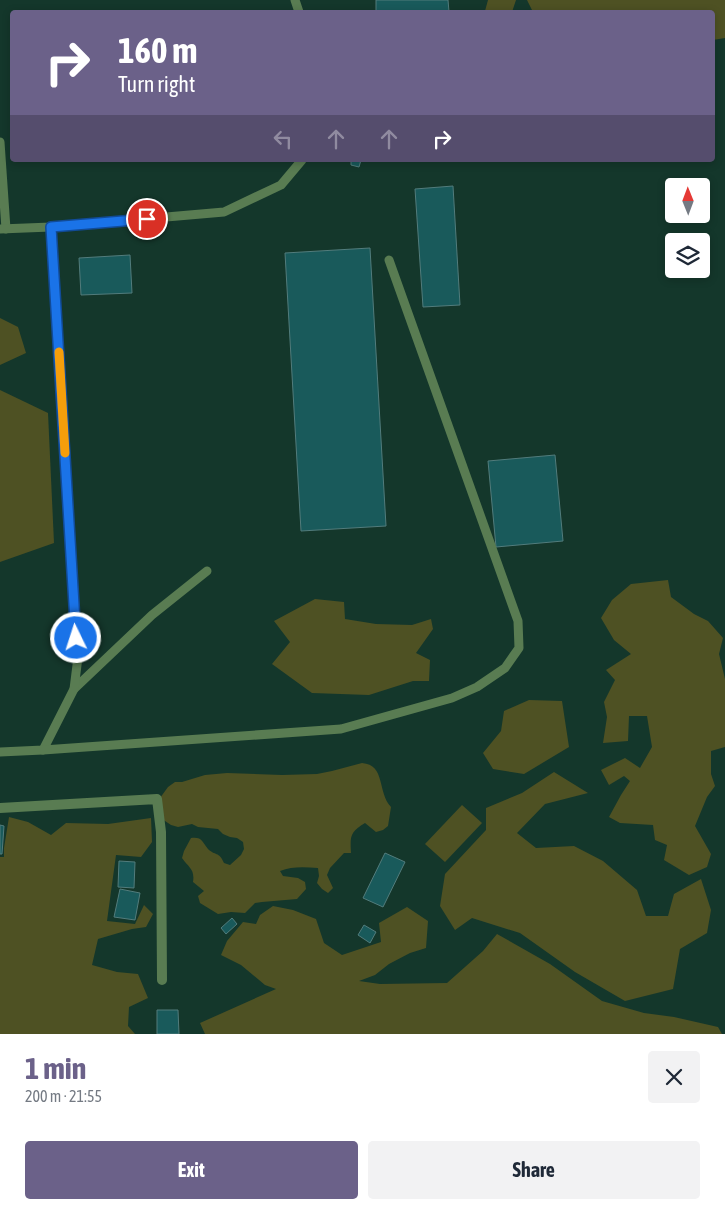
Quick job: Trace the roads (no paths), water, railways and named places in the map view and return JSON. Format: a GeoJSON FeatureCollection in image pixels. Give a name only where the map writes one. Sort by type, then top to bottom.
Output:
{"type":"FeatureCollection","features":[{"type":"Feature","properties":{"kind":"street"},"geometry":{"type":"LineString","coordinates":[[0,808],[157,799],[161,832],[162,980]]}},
{"type":"Feature","properties":{"kind":"lane"},"geometry":{"type":"LineString","coordinates":[[0,142],[3,229],[51,227],[224,212],[281,185],[300,162]]}},
{"type":"Feature","properties":{"kind":"lane"},"geometry":{"type":"LineString","coordinates":[[43,750],[74,688],[78,657],[51,227]]}},
{"type":"Feature","properties":{"kind":"lane"},"geometry":{"type":"LineString","coordinates":[[0,752],[341,729],[452,698],[477,687],[505,668],[519,648],[518,621],[389,260]]}},
{"type":"Feature","properties":{"kind":"lane"},"geometry":{"type":"LineString","coordinates":[[74,688],[152,615],[207,571]]}}]}
